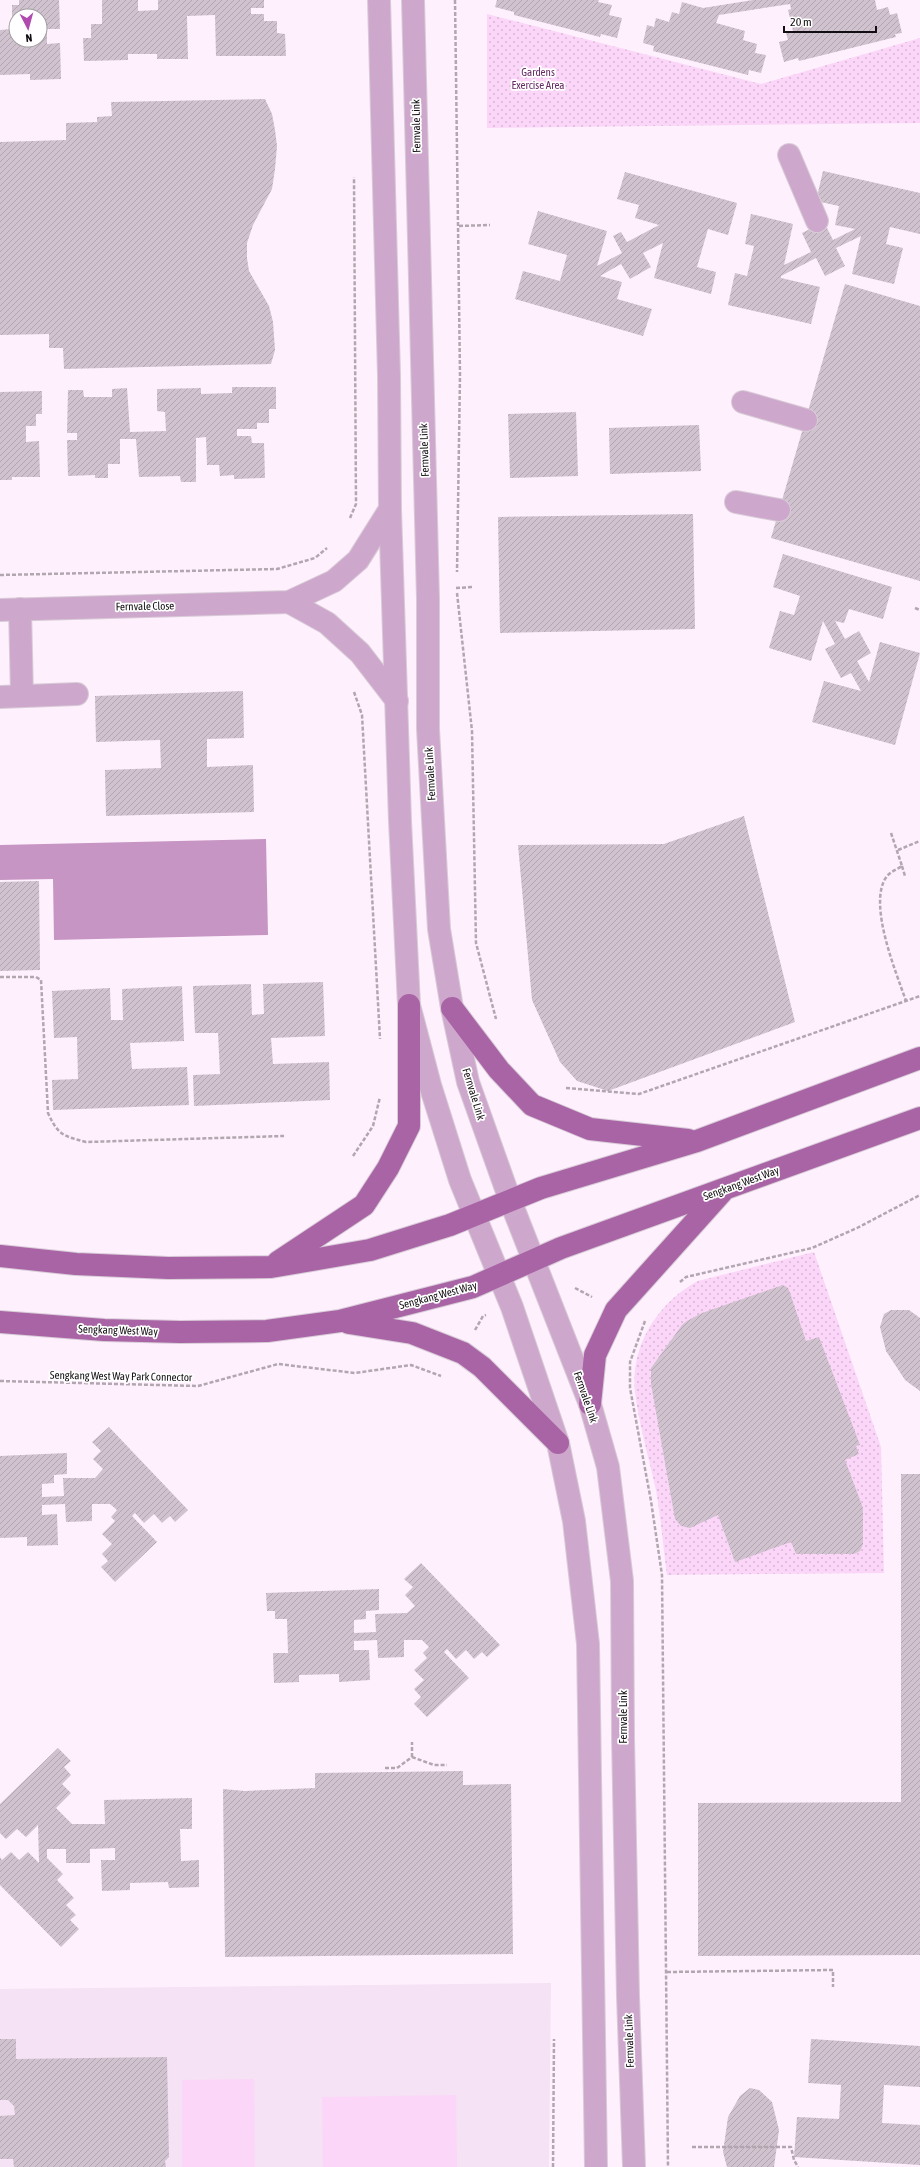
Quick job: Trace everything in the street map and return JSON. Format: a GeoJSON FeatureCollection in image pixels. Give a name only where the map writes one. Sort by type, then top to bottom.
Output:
{"type":"FeatureCollection","features":[{"type":"Feature","properties":{"kind":"main road"},"geometry":{"type":"LineString","coordinates":[[271,1267],[364,1205],[388,1168],[409,1126],[409,1005]]}},
{"type":"Feature","properties":{"kind":"main road"},"geometry":{"type":"LineString","coordinates":[[452,1008],[499,1070],[532,1104],[590,1129],[697,1141]]}},
{"type":"Feature","properties":{"kind":"main road"},"geometry":{"type":"LineString","coordinates":[[0,1256],[76,1264],[168,1268],[271,1267],[370,1250],[450,1225],[541,1188],[697,1141],[920,1058]]}},
{"type":"Feature","properties":{"kind":"main road","name":"Sengkang West Way"},"geometry":{"type":"LineString","coordinates":[[0,1322],[104,1330],[180,1332],[267,1331],[340,1321],[473,1287],[533,1260],[920,1118]]}},
{"type":"Feature","properties":{"kind":"main road"},"geometry":{"type":"LineString","coordinates":[[590,1404],[595,1355],[616,1310],[724,1189]]}},
{"type":"Feature","properties":{"kind":"main road"},"geometry":{"type":"LineString","coordinates":[[340,1321],[412,1333],[463,1353],[482,1367],[558,1443]]}},
{"type":"Feature","properties":{"kind":"street"},"geometry":{"type":"LineString","coordinates":[[379,0],[389,376],[390,509],[400,821],[409,1005],[432,1092],[460,1180],[512,1307],[558,1443],[574,1521],[588,1644],[596,2167]]}},
{"type":"Feature","properties":{"kind":"street","name":"Fernvale Link"},"geometry":{"type":"LineString","coordinates":[[413,0],[428,598],[428,729],[439,929],[452,1008],[468,1082],[510,1200],[533,1260],[549,1296],[590,1404],[608,1467],[622,1581],[622,1737],[628,1996],[634,2167]]}},
{"type":"Feature","properties":{"kind":"street"},"geometry":{"type":"LineString","coordinates":[[788,155],[817,221]]}},
{"type":"Feature","properties":{"kind":"street"},"geometry":{"type":"LineString","coordinates":[[743,402],[806,420]]}},
{"type":"Feature","properties":{"kind":"street"},"geometry":{"type":"LineString","coordinates":[[736,502],[779,510]]}},
{"type":"Feature","properties":{"kind":"street","name":"Fernvale Close"},"geometry":{"type":"LineString","coordinates":[[10,609],[290,602],[334,581],[358,560],[390,509]]}},
{"type":"Feature","properties":{"kind":"street"},"geometry":{"type":"LineString","coordinates":[[290,602],[327,623],[360,653],[397,701]]}},
{"type":"Feature","properties":{"kind":"street"},"geometry":{"type":"LineString","coordinates":[[10,609],[22,696]]}},
{"type":"Feature","properties":{"kind":"street"},"geometry":{"type":"LineString","coordinates":[[0,696],[77,694]]}},
{"type":"Feature","properties":{"kind":"path"},"geometry":{"type":"LineString","coordinates":[[454,0],[459,226],[460,375],[456,588],[472,730],[476,943],[497,1021]]}},
{"type":"Feature","properties":{"kind":"path"},"geometry":{"type":"LineString","coordinates":[[347,524],[356,504],[354,175]]}},
{"type":"Feature","properties":{"kind":"path"},"geometry":{"type":"LineString","coordinates":[[459,226],[490,225]]}},
{"type":"Feature","properties":{"kind":"path"},"geometry":{"type":"LineString","coordinates":[[0,575],[277,569],[315,558],[330,546]]}},
{"type":"Feature","properties":{"kind":"path"},"geometry":{"type":"LineString","coordinates":[[456,588],[474,587]]}},
{"type":"Feature","properties":{"kind":"path"},"geometry":{"type":"LineString","coordinates":[[915,608],[920,610]]}},
{"type":"Feature","properties":{"kind":"path"},"geometry":{"type":"LineString","coordinates":[[352,688],[362,715],[380,1045]]}},
{"type":"Feature","properties":{"kind":"path"},"geometry":{"type":"LineString","coordinates":[[891,833],[898,850],[905,876]]}},
{"type":"Feature","properties":{"kind":"path"},"geometry":{"type":"LineString","coordinates":[[898,850],[920,841]]}},
{"type":"Feature","properties":{"kind":"path"},"geometry":{"type":"LineString","coordinates":[[902,866],[891,872],[885,880],[881,900],[888,949],[906,1001]]}},
{"type":"Feature","properties":{"kind":"path"},"geometry":{"type":"LineString","coordinates":[[0,977],[36,977],[41,980],[48,1113],[52,1123],[63,1136],[86,1142],[284,1136]]}},
{"type":"Feature","properties":{"kind":"path"},"geometry":{"type":"LineString","coordinates":[[565,1088],[640,1094],[920,996]]}},
{"type":"Feature","properties":{"kind":"path"},"geometry":{"type":"LineString","coordinates":[[353,1156],[373,1126],[382,1090]]}},
{"type":"Feature","properties":{"kind":"path"},"geometry":{"type":"LineString","coordinates":[[675,1286],[686,1277],[812,1248],[856,1228],[920,1195]]}},
{"type":"Feature","properties":{"kind":"path"},"geometry":{"type":"LineString","coordinates":[[646,1320],[642,1326],[630,1362],[630,1388],[651,1502],[662,1575],[668,2167]]}},
{"type":"Feature","properties":{"kind":"path","name":"Sengkang West Way Park Connector"},"geometry":{"type":"LineString","coordinates":[[0,1382],[198,1386],[278,1364],[355,1373],[411,1366],[444,1377]]}},
{"type":"Feature","properties":{"kind":"path"},"geometry":{"type":"LineString","coordinates":[[412,1742],[412,1757]]}},
{"type":"Feature","properties":{"kind":"path"},"geometry":{"type":"LineString","coordinates":[[412,1757],[434,1765],[447,1765]]}},
{"type":"Feature","properties":{"kind":"path"},"geometry":{"type":"LineString","coordinates":[[385,1768],[397,1768],[412,1757]]}},
{"type":"Feature","properties":{"kind":"path"},"geometry":{"type":"LineString","coordinates":[[667,1972],[832,1970],[833,1987]]}},
{"type":"Feature","properties":{"kind":"path"},"geometry":{"type":"LineString","coordinates":[[553,2167],[554,2039]]}},
{"type":"Feature","properties":{"kind":"path"},"geometry":{"type":"LineString","coordinates":[[692,2147],[791,2146],[794,2160],[798,2167]]}},
{"type":"Feature","properties":{"kind":"shaded area"},"geometry":{"type":"Polygon","coordinates":[[[266,839],[268,935],[54,940],[53,879],[0,880],[0,845],[266,839]]]}},
{"type":"Feature","properties":{"kind":"shaded area"},"geometry":{"type":"Polygon","coordinates":[[[551,1983],[549,2167],[0,2167],[0,1989],[551,1983]]]}},
{"type":"Feature","properties":{"kind":"green space","name":"Gardens Exercise Area"},"geometry":{"type":"Polygon","coordinates":[[[487,14],[761,84],[920,38],[920,123],[487,128],[487,14]]]}},
{"type":"Feature","properties":{"kind":"green space"},"geometry":{"type":"Polygon","coordinates":[[[814,1252],[881,1447],[884,1573],[667,1575],[656,1490],[635,1392],[637,1358],[642,1342],[659,1313],[684,1290],[698,1281],[814,1252]]]}},
{"type":"Feature","properties":{"kind":"green space"},"geometry":{"type":"Polygon","coordinates":[[[254,2079],[255,2167],[182,2167],[182,2080],[254,2079]]]}},
{"type":"Feature","properties":{"kind":"green space"},"geometry":{"type":"Polygon","coordinates":[[[456,2095],[457,2167],[323,2167],[322,2097],[456,2095]]]}},
{"type":"Feature","properties":{"kind":"building"},"geometry":{"type":"Polygon","coordinates":[[[19,0],[59,0],[60,29],[48,29],[48,8],[12,8],[12,5],[19,5],[19,0]]]}},
{"type":"Feature","properties":{"kind":"building"},"geometry":{"type":"Polygon","coordinates":[[[102,0],[138,0],[138,11],[158,10],[158,0],[264,0],[264,8],[251,8],[251,14],[264,14],[264,21],[277,21],[277,33],[285,34],[286,56],[216,56],[215,15],[187,16],[188,59],[157,59],[157,54],[128,54],[128,60],[84,61],[83,38],[91,38],[91,24],[102,24],[102,0]]]}},
{"type":"Feature","properties":{"kind":"building"},"geometry":{"type":"Polygon","coordinates":[[[497,0],[599,0],[598,2],[612,5],[609,15],[622,18],[617,38],[601,34],[600,37],[514,15],[514,12],[495,7],[497,0]]]}},
{"type":"Feature","properties":{"kind":"building"},"geometry":{"type":"Polygon","coordinates":[[[753,0],[875,0],[877,10],[888,7],[890,15],[897,13],[902,33],[895,34],[896,37],[799,61],[798,58],[784,62],[779,42],[788,40],[786,33],[793,31],[788,10],[791,9],[790,4],[719,15],[716,23],[745,31],[743,40],[757,44],[755,53],[766,55],[761,73],[749,70],[748,75],[653,51],[654,46],[643,43],[647,25],[654,27],[656,18],[669,22],[672,12],[679,14],[682,2],[703,8],[753,0]]]}},
{"type":"Feature","properties":{"kind":"building"},"geometry":{"type":"Polygon","coordinates":[[[8,29],[8,48],[48,48],[48,44],[60,43],[61,79],[30,80],[30,74],[0,75],[0,30],[8,29]]]}},
{"type":"Feature","properties":{"kind":"building"},"geometry":{"type":"Polygon","coordinates":[[[265,99],[272,114],[275,130],[277,146],[275,169],[272,189],[253,225],[247,243],[247,258],[249,271],[269,306],[273,322],[275,350],[271,364],[64,369],[63,348],[49,348],[49,334],[0,335],[0,142],[66,140],[66,123],[97,122],[97,117],[112,116],[111,102],[265,99]]]}},
{"type":"Feature","properties":{"kind":"building"},"geometry":{"type":"Polygon","coordinates":[[[823,171],[920,193],[920,234],[890,227],[886,244],[903,248],[894,284],[852,274],[861,236],[836,248],[845,266],[825,276],[816,258],[781,276],[781,278],[820,287],[811,324],[728,305],[735,273],[747,276],[754,246],[745,244],[751,214],[793,224],[784,265],[811,252],[802,233],[824,222],[833,240],[855,229],[835,225],[839,206],[816,201],[823,171]]]}},
{"type":"Feature","properties":{"kind":"building"},"geometry":{"type":"Polygon","coordinates":[[[625,172],[737,203],[728,235],[708,229],[697,267],[716,272],[711,294],[654,278],[663,243],[643,253],[651,267],[630,279],[621,264],[600,276],[622,282],[617,299],[652,309],[643,336],[515,299],[523,271],[560,281],[567,255],[528,244],[538,211],[607,231],[597,266],[622,253],[613,236],[621,232],[627,242],[659,225],[635,218],[639,205],[617,199],[625,172]]]}},
{"type":"Feature","properties":{"kind":"building"},"geometry":{"type":"Polygon","coordinates":[[[845,284],[920,306],[920,581],[771,538],[845,284]]]}},
{"type":"Feature","properties":{"kind":"building"},"geometry":{"type":"Polygon","coordinates":[[[232,387],[276,387],[276,409],[269,409],[269,423],[257,423],[257,429],[237,429],[237,436],[251,436],[252,443],[264,443],[265,478],[234,479],[234,475],[220,476],[219,465],[207,465],[206,437],[196,438],[196,482],[181,482],[180,476],[139,477],[136,439],[120,439],[120,464],[108,464],[108,478],[95,478],[95,475],[68,476],[67,440],[77,440],[77,433],[67,433],[68,390],[83,390],[84,397],[112,397],[112,389],[127,388],[130,432],[166,431],[165,412],[157,411],[157,389],[201,388],[201,394],[232,393],[232,387]]]}},
{"type":"Feature","properties":{"kind":"building"},"geometry":{"type":"Polygon","coordinates":[[[42,391],[42,414],[36,414],[36,426],[26,426],[26,442],[39,441],[40,477],[12,477],[12,480],[0,480],[0,392],[42,391]]]}},
{"type":"Feature","properties":{"kind":"building"},"geometry":{"type":"Polygon","coordinates":[[[576,412],[578,476],[510,478],[508,414],[576,412]]]}},
{"type":"Feature","properties":{"kind":"building"},"geometry":{"type":"Polygon","coordinates":[[[699,425],[701,471],[610,474],[609,428],[699,425]]]}},
{"type":"Feature","properties":{"kind":"building"},"geometry":{"type":"Polygon","coordinates":[[[693,514],[695,629],[500,633],[498,517],[693,514]]]}},
{"type":"Feature","properties":{"kind":"building"},"geometry":{"type":"Polygon","coordinates":[[[783,554],[892,587],[883,619],[849,609],[844,623],[835,621],[845,639],[859,631],[871,653],[857,661],[869,682],[880,642],[920,653],[895,745],[812,722],[824,681],[861,691],[851,673],[841,678],[825,649],[835,644],[823,621],[811,661],[769,648],[780,611],[794,615],[800,596],[773,587],[783,554]]]}},
{"type":"Feature","properties":{"kind":"building"},"geometry":{"type":"Polygon","coordinates":[[[243,691],[244,738],[207,739],[207,767],[253,765],[254,812],[106,816],[105,770],[161,768],[160,740],[96,742],[95,696],[243,691]]]}},
{"type":"Feature","properties":{"kind":"building"},"geometry":{"type":"Polygon","coordinates":[[[744,816],[795,1022],[608,1091],[577,1081],[560,1062],[532,1000],[518,845],[664,844],[744,816]]]}},
{"type":"Feature","properties":{"kind":"building"},"geometry":{"type":"Polygon","coordinates":[[[39,881],[40,970],[0,971],[0,882],[39,881]]]}},
{"type":"Feature","properties":{"kind":"building"},"geometry":{"type":"Polygon","coordinates":[[[323,982],[325,1036],[271,1038],[273,1064],[329,1062],[330,1100],[194,1106],[193,1075],[220,1074],[218,1033],[195,1033],[193,986],[251,984],[252,1015],[264,1014],[263,984],[323,982]]]}},
{"type":"Feature","properties":{"kind":"building"},"geometry":{"type":"Polygon","coordinates":[[[182,986],[184,1041],[130,1043],[132,1069],[187,1067],[189,1105],[53,1110],[52,1080],[78,1079],[77,1037],[54,1038],[52,991],[110,988],[111,1020],[123,1020],[122,989],[182,986]]]}},
{"type":"Feature","properties":{"kind":"building"},"geometry":{"type":"Polygon","coordinates":[[[783,1285],[788,1288],[806,1341],[819,1337],[860,1445],[856,1446],[859,1454],[845,1460],[863,1508],[863,1544],[860,1551],[854,1554],[796,1554],[791,1542],[735,1562],[718,1515],[690,1528],[681,1526],[675,1519],[651,1384],[651,1368],[682,1325],[687,1321],[702,1313],[783,1285]]]}},
{"type":"Feature","properties":{"kind":"building"},"geometry":{"type":"Polygon","coordinates":[[[891,1310],[909,1310],[920,1318],[920,1391],[905,1380],[886,1351],[880,1327],[884,1314],[891,1310]]]}},
{"type":"Feature","properties":{"kind":"building"},"geometry":{"type":"Polygon","coordinates":[[[109,1427],[188,1510],[175,1522],[170,1516],[162,1523],[154,1514],[144,1523],[135,1513],[132,1516],[157,1542],[115,1582],[101,1567],[108,1561],[102,1554],[112,1544],[102,1534],[115,1521],[111,1517],[117,1510],[110,1504],[92,1504],[92,1521],[66,1522],[65,1504],[42,1505],[42,1515],[57,1514],[58,1545],[27,1546],[27,1537],[0,1538],[0,1456],[67,1453],[67,1474],[54,1475],[54,1483],[42,1484],[42,1497],[64,1496],[63,1478],[95,1478],[103,1469],[93,1459],[101,1451],[92,1442],[109,1427]]]}},
{"type":"Feature","properties":{"kind":"building"},"geometry":{"type":"Polygon","coordinates":[[[901,1474],[920,1474],[920,1955],[698,1956],[698,1803],[901,1802],[901,1474]]]}},
{"type":"Feature","properties":{"kind":"building"},"geometry":{"type":"Polygon","coordinates":[[[421,1563],[500,1645],[487,1657],[482,1652],[474,1659],[466,1650],[456,1659],[447,1649],[444,1652],[469,1678],[427,1717],[414,1704],[421,1697],[414,1689],[424,1680],[414,1670],[427,1658],[423,1653],[429,1647],[422,1640],[404,1640],[404,1657],[378,1658],[377,1640],[354,1641],[354,1650],[369,1650],[370,1680],[339,1682],[339,1674],[299,1675],[299,1682],[274,1683],[273,1653],[288,1653],[287,1619],[275,1619],[275,1611],[267,1611],[266,1593],[379,1589],[379,1610],[366,1611],[366,1619],[354,1620],[354,1633],[376,1632],[375,1614],[407,1613],[415,1606],[405,1595],[413,1587],[404,1579],[421,1563]]]}},
{"type":"Feature","properties":{"kind":"building"},"geometry":{"type":"Polygon","coordinates":[[[58,1748],[71,1761],[64,1767],[71,1775],[62,1784],[71,1793],[56,1808],[72,1824],[105,1824],[104,1800],[192,1798],[192,1829],[180,1829],[181,1861],[199,1860],[199,1887],[169,1888],[168,1882],[130,1883],[130,1890],[102,1891],[101,1860],[115,1860],[115,1848],[90,1849],[90,1863],[66,1863],[66,1849],[47,1849],[47,1858],[63,1874],[57,1880],[74,1898],[66,1905],[76,1915],[70,1920],[79,1929],[61,1947],[0,1885],[0,1857],[2,1860],[11,1852],[19,1860],[28,1852],[39,1863],[38,1825],[26,1837],[17,1829],[6,1839],[0,1833],[0,1804],[58,1748]]]}},
{"type":"Feature","properties":{"kind":"building"},"geometry":{"type":"Polygon","coordinates":[[[463,1771],[463,1785],[511,1784],[513,1954],[225,1957],[223,1789],[245,1791],[315,1788],[315,1773],[463,1771]]]}},
{"type":"Feature","properties":{"kind":"building"},"geometry":{"type":"Polygon","coordinates":[[[0,2039],[16,2039],[16,2059],[167,2057],[169,2157],[165,2161],[166,2167],[14,2167],[13,2159],[0,2159],[0,2116],[15,2115],[14,2106],[8,2100],[0,2100],[0,2039]]]}},
{"type":"Feature","properties":{"kind":"building"},"geometry":{"type":"Polygon","coordinates":[[[811,2039],[920,2046],[920,2087],[884,2085],[882,2123],[920,2125],[920,2165],[794,2157],[797,2117],[839,2119],[841,2085],[808,2083],[811,2039]]]}},
{"type":"Feature","properties":{"kind":"building"},"geometry":{"type":"Polygon","coordinates":[[[750,2088],[759,2090],[772,2102],[779,2130],[774,2167],[727,2167],[723,2152],[728,2117],[740,2096],[750,2088]]]}}]}
